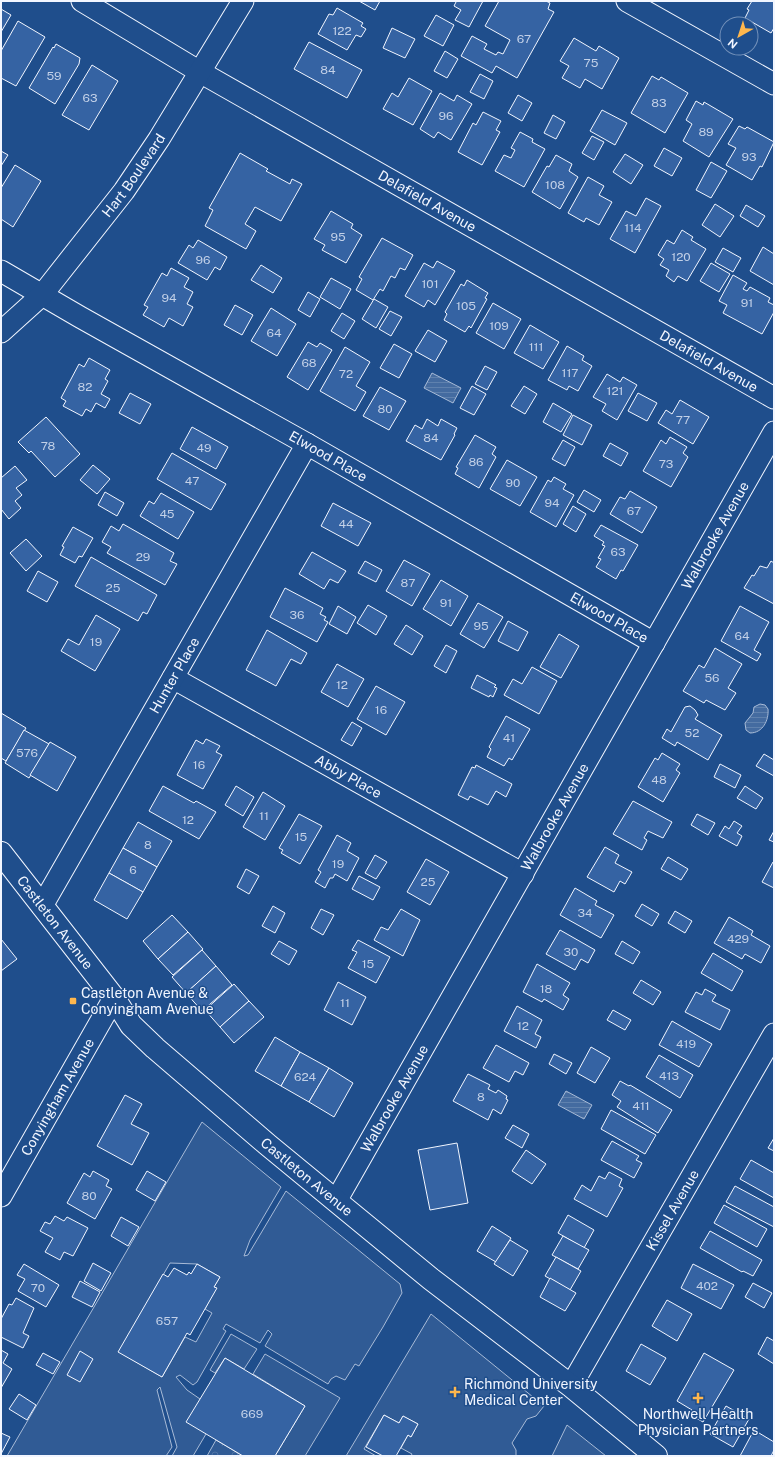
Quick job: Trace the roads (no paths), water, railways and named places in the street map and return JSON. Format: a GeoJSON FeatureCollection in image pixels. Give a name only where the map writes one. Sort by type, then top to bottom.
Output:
{"type":"FeatureCollection","features":[{"type":"Feature","properties":{"kind":"street","name":"Delafield Avenue"},"geometry":{"type":"LineString","coordinates":[[82,1],[200,72],[774,398]]}},
{"type":"Feature","properties":{"kind":"street","name":"Hart Boulevard"},"geometry":{"type":"LineString","coordinates":[[1,332],[42,295],[124,191],[200,72],[243,1]]}},
{"type":"Feature","properties":{"kind":"street"},"geometry":{"type":"LineString","coordinates":[[627,1],[774,84]]}},
{"type":"Feature","properties":{"kind":"street","name":"Elwood Place"},"geometry":{"type":"LineString","coordinates":[[1,271],[654,643]]}},
{"type":"Feature","properties":{"kind":"street","name":"Walbrooke Avenue"},"geometry":{"type":"LineString","coordinates":[[336,1201],[774,432]]}},
{"type":"Feature","properties":{"kind":"street","name":"Hunter Place"},"geometry":{"type":"LineString","coordinates":[[42,906],[307,444]]}},
{"type":"Feature","properties":{"kind":"street","name":"Abby Place"},"geometry":{"type":"LineString","coordinates":[[173,678],[523,874]]}},
{"type":"Feature","properties":{"kind":"street","name":"Castleton Avenue"},"geometry":{"type":"LineString","coordinates":[[1,853],[114,998],[132,1024],[155,1048],[268,1145],[431,1279],[571,1386],[656,1456]]}},
{"type":"Feature","properties":{"kind":"street","name":"Conyingham Avenue"},"geometry":{"type":"LineString","coordinates":[[1,1196],[114,998]]}},
{"type":"Feature","properties":{"kind":"street","name":"Kissel Avenue"},"geometry":{"type":"LineString","coordinates":[[571,1386],[774,1034]]}},
{"type":"Feature","properties":{"kind":"place","name":"Castleton Avenue & Conyingham Avenue"},"geometry":{"type":"Point","coordinates":[73,1001]}},
{"type":"Feature","properties":{"kind":"place","name":"Richmond University Medical Center"},"geometry":{"type":"Point","coordinates":[455,1392]}},
{"type":"Feature","properties":{"kind":"place","name":"Northwell Health Physician Partners"},"geometry":{"type":"Point","coordinates":[698,1398]}}]}
